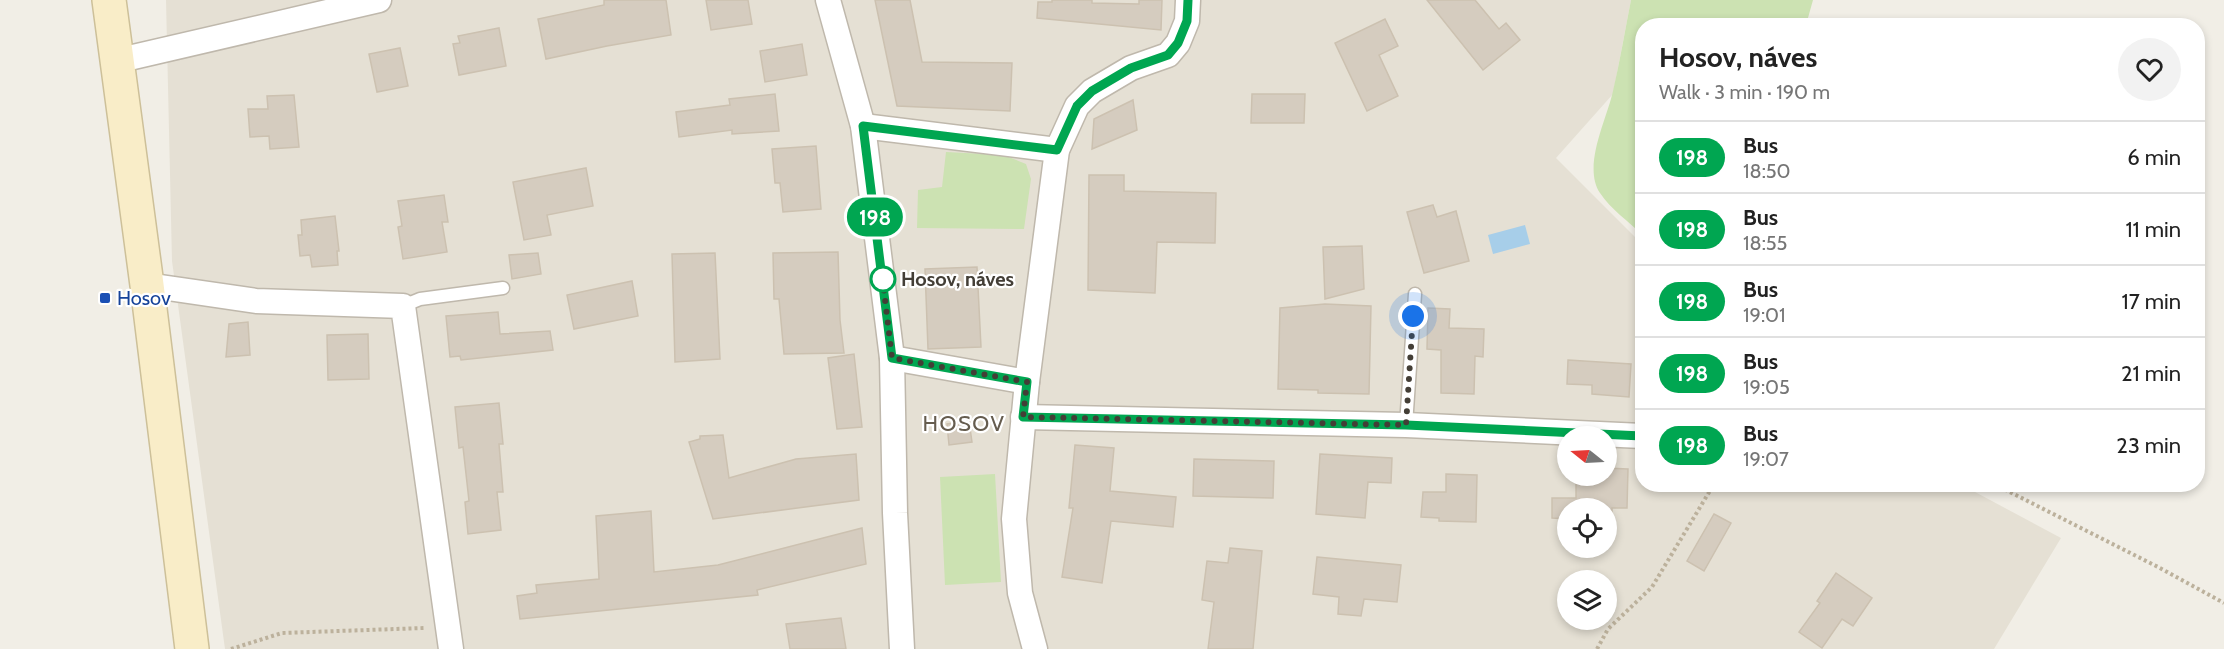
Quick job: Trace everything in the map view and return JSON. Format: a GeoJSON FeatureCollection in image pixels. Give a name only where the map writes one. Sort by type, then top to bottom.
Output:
{"type":"FeatureCollection","features":[{"type":"Feature","properties":{"kind":"main road"},"geometry":{"type":"LineString","coordinates":[[109,0],[192,649]]}},
{"type":"Feature","properties":{"kind":"street"},"geometry":{"type":"LineString","coordinates":[[116,61],[379,0]]}},
{"type":"Feature","properties":{"kind":"street"},"geometry":{"type":"LineString","coordinates":[[828,0],[863,126],[892,358],[895,513],[902,649]]}},
{"type":"Feature","properties":{"kind":"street"},"geometry":{"type":"LineString","coordinates":[[1035,649],[1020,593],[1014,519],[1027,382],[1057,150],[1077,106],[1092,91],[1131,68],[1168,55],[1178,43],[1187,21],[1188,0]]}},
{"type":"Feature","properties":{"kind":"street"},"geometry":{"type":"LineString","coordinates":[[863,126],[1057,150]]}},
{"type":"Feature","properties":{"kind":"street"},"geometry":{"type":"LineString","coordinates":[[147,285],[256,302],[403,306],[449,638]]}},
{"type":"Feature","properties":{"kind":"street"},"geometry":{"type":"LineString","coordinates":[[892,358],[1027,382]]}},
{"type":"Feature","properties":{"kind":"street"},"geometry":{"type":"LineString","coordinates":[[1023,417],[1406,425],[1635,436]]}},
{"type":"Feature","properties":{"kind":"lane"},"geometry":{"type":"LineString","coordinates":[[403,306],[420,299],[503,288]]}},
{"type":"Feature","properties":{"kind":"lane"},"geometry":{"type":"LineString","coordinates":[[1406,425],[1415,294]]}},
{"type":"Feature","properties":{"kind":"path"},"geometry":{"type":"LineString","coordinates":[[1597,649],[1608,629],[1652,587],[1709,492]]}},
{"type":"Feature","properties":{"kind":"path"},"geometry":{"type":"LineString","coordinates":[[2010,492],[2224,603]]}},
{"type":"Feature","properties":{"kind":"path"},"geometry":{"type":"LineString","coordinates":[[231,649],[282,633],[449,638]]}},
{"type":"Feature","properties":{"kind":"shaded area"},"geometry":{"type":"Polygon","coordinates":[[[166,0],[1631,0],[1613,94],[1556,158],[1635,237],[1635,492],[1975,492],[2061,538],[1994,649],[225,649],[172,261],[166,0]]]}},
{"type":"Feature","properties":{"kind":"green space"},"geometry":{"type":"Polygon","coordinates":[[[1631,0],[1813,0],[1808,18],[1635,18],[1635,229],[1604,199],[1595,182],[1595,156],[1616,80],[1631,0]]]}},
{"type":"Feature","properties":{"kind":"green space"},"geometry":{"type":"Polygon","coordinates":[[[946,152],[1004,155],[1026,164],[1031,179],[1024,229],[917,228],[918,190],[942,187],[946,152]]]}},
{"type":"Feature","properties":{"kind":"green space"},"geometry":{"type":"Polygon","coordinates":[[[995,474],[1001,582],[945,585],[940,477],[995,474]]]}},
{"type":"Feature","properties":{"kind":"water"},"geometry":{"type":"Polygon","coordinates":[[[1525,225],[1530,244],[1493,254],[1488,235],[1525,225]]]}},
{"type":"Feature","properties":{"kind":"building"},"geometry":{"type":"Polygon","coordinates":[[[604,0],[666,0],[671,35],[546,59],[538,19],[604,5],[604,0]]]}},
{"type":"Feature","properties":{"kind":"building"},"geometry":{"type":"Polygon","coordinates":[[[706,0],[748,0],[752,24],[711,30],[706,0]]]}},
{"type":"Feature","properties":{"kind":"building"},"geometry":{"type":"Polygon","coordinates":[[[875,0],[910,0],[922,62],[1012,63],[1010,111],[897,106],[875,0]]]}},
{"type":"Feature","properties":{"kind":"building"},"geometry":{"type":"Polygon","coordinates":[[[1052,0],[1092,0],[1092,3],[1139,4],[1139,0],[1162,0],[1161,30],[1037,18],[1038,2],[1052,2],[1052,0]]]}},
{"type":"Feature","properties":{"kind":"building"},"geometry":{"type":"Polygon","coordinates":[[[1427,0],[1475,0],[1499,29],[1506,23],[1520,40],[1483,70],[1427,0]]]}},
{"type":"Feature","properties":{"kind":"building"},"geometry":{"type":"Polygon","coordinates":[[[1385,19],[1398,46],[1379,55],[1398,96],[1367,111],[1335,43],[1385,19]]]}},
{"type":"Feature","properties":{"kind":"building"},"geometry":{"type":"Polygon","coordinates":[[[499,28],[506,66],[459,75],[453,44],[460,43],[458,36],[499,28]]]}},
{"type":"Feature","properties":{"kind":"building"},"geometry":{"type":"Polygon","coordinates":[[[802,44],[807,75],[765,82],[760,51],[802,44]]]}},
{"type":"Feature","properties":{"kind":"building"},"geometry":{"type":"Polygon","coordinates":[[[400,48],[408,86],[377,92],[369,54],[400,48]]]}},
{"type":"Feature","properties":{"kind":"building"},"geometry":{"type":"Polygon","coordinates":[[[775,94],[779,131],[732,134],[732,130],[679,137],[676,112],[730,105],[729,99],[775,94]]]}},
{"type":"Feature","properties":{"kind":"building"},"geometry":{"type":"Polygon","coordinates":[[[1252,94],[1305,94],[1304,123],[1251,123],[1252,94]]]}},
{"type":"Feature","properties":{"kind":"building"},"geometry":{"type":"Polygon","coordinates":[[[294,95],[299,147],[270,149],[269,136],[250,137],[248,109],[268,109],[267,96],[294,95]]]}},
{"type":"Feature","properties":{"kind":"building"},"geometry":{"type":"Polygon","coordinates":[[[1133,100],[1137,130],[1092,149],[1094,119],[1133,100]]]}},
{"type":"Feature","properties":{"kind":"building"},"geometry":{"type":"Polygon","coordinates":[[[816,146],[821,209],[783,212],[780,183],[775,183],[772,149],[816,146]]]}},
{"type":"Feature","properties":{"kind":"building"},"geometry":{"type":"Polygon","coordinates":[[[586,168],[593,206],[547,215],[551,235],[524,240],[513,182],[586,168]]]}},
{"type":"Feature","properties":{"kind":"building"},"geometry":{"type":"Polygon","coordinates":[[[1089,175],[1124,175],[1124,191],[1216,193],[1215,243],[1157,242],[1155,293],[1088,290],[1089,175]]]}},
{"type":"Feature","properties":{"kind":"building"},"geometry":{"type":"Polygon","coordinates":[[[444,195],[448,222],[442,222],[447,252],[403,259],[398,227],[402,226],[398,201],[444,195]]]}},
{"type":"Feature","properties":{"kind":"building"},"geometry":{"type":"Polygon","coordinates":[[[1433,205],[1437,217],[1456,211],[1469,261],[1424,273],[1407,212],[1433,205]]]}},
{"type":"Feature","properties":{"kind":"building"},"geometry":{"type":"Polygon","coordinates":[[[335,216],[339,251],[337,251],[338,265],[312,267],[310,255],[300,256],[298,235],[302,235],[301,220],[335,216]]]}},
{"type":"Feature","properties":{"kind":"building"},"geometry":{"type":"Polygon","coordinates":[[[1362,246],[1364,289],[1325,299],[1323,247],[1362,246]]]}},
{"type":"Feature","properties":{"kind":"building"},"geometry":{"type":"Polygon","coordinates":[[[838,252],[840,320],[844,353],[784,354],[779,299],[774,299],[773,253],[838,252]]]}},
{"type":"Feature","properties":{"kind":"building"},"geometry":{"type":"Polygon","coordinates":[[[538,253],[541,274],[512,279],[509,255],[538,253]]]}},
{"type":"Feature","properties":{"kind":"building"},"geometry":{"type":"Polygon","coordinates":[[[715,253],[720,359],[675,362],[672,254],[715,253]]]}},
{"type":"Feature","properties":{"kind":"building"},"geometry":{"type":"Polygon","coordinates":[[[977,267],[981,347],[928,349],[925,269],[977,267]]]}},
{"type":"Feature","properties":{"kind":"building"},"geometry":{"type":"Polygon","coordinates":[[[632,281],[638,316],[574,329],[567,295],[632,281]]]}},
{"type":"Feature","properties":{"kind":"building"},"geometry":{"type":"Polygon","coordinates":[[[1325,304],[1371,306],[1369,394],[1278,389],[1280,308],[1325,304]]]}},
{"type":"Feature","properties":{"kind":"building"},"geometry":{"type":"Polygon","coordinates":[[[1428,308],[1450,309],[1449,328],[1484,329],[1483,357],[1475,356],[1474,394],[1441,393],[1441,350],[1427,349],[1428,308]]]}},
{"type":"Feature","properties":{"kind":"building"},"geometry":{"type":"Polygon","coordinates":[[[498,312],[500,334],[550,331],[553,350],[461,360],[460,356],[450,357],[446,316],[498,312]]]}},
{"type":"Feature","properties":{"kind":"building"},"geometry":{"type":"Polygon","coordinates":[[[248,322],[250,355],[226,357],[229,324],[248,322]]]}},
{"type":"Feature","properties":{"kind":"building"},"geometry":{"type":"Polygon","coordinates":[[[368,334],[369,379],[328,380],[327,335],[368,334]]]}},
{"type":"Feature","properties":{"kind":"building"},"geometry":{"type":"Polygon","coordinates":[[[854,354],[862,427],[837,429],[828,358],[854,354]]]}},
{"type":"Feature","properties":{"kind":"building"},"geometry":{"type":"Polygon","coordinates":[[[1568,360],[1631,364],[1629,397],[1592,394],[1592,385],[1567,384],[1568,360]]]}},
{"type":"Feature","properties":{"kind":"building"},"geometry":{"type":"Polygon","coordinates":[[[499,403],[503,444],[499,444],[503,492],[497,492],[501,530],[468,534],[465,502],[469,501],[463,447],[459,448],[455,407],[499,403]]]}},
{"type":"Feature","properties":{"kind":"building"},"geometry":{"type":"Polygon","coordinates":[[[969,421],[972,442],[949,445],[947,424],[969,421]]]}},
{"type":"Feature","properties":{"kind":"building"},"geometry":{"type":"Polygon","coordinates":[[[723,435],[729,478],[796,459],[856,454],[859,500],[713,519],[689,442],[700,439],[700,436],[723,435]]]}},
{"type":"Feature","properties":{"kind":"building"},"geometry":{"type":"Polygon","coordinates":[[[1075,445],[1114,448],[1110,491],[1176,497],[1173,527],[1111,521],[1102,583],[1062,577],[1073,508],[1069,508],[1075,445]]]}},
{"type":"Feature","properties":{"kind":"building"},"geometry":{"type":"Polygon","coordinates":[[[1320,454],[1392,458],[1391,483],[1368,482],[1365,518],[1316,514],[1320,454]]]}},
{"type":"Feature","properties":{"kind":"building"},"geometry":{"type":"Polygon","coordinates":[[[1194,459],[1274,461],[1273,498],[1193,496],[1194,459]]]}},
{"type":"Feature","properties":{"kind":"building"},"geometry":{"type":"Polygon","coordinates":[[[1617,468],[1628,469],[1627,508],[1617,508],[1617,498],[1576,498],[1576,486],[1617,486],[1617,468]]]}},
{"type":"Feature","properties":{"kind":"building"},"geometry":{"type":"Polygon","coordinates":[[[1446,474],[1477,475],[1476,522],[1439,521],[1439,518],[1421,517],[1423,492],[1446,492],[1446,474]]]}},
{"type":"Feature","properties":{"kind":"building"},"geometry":{"type":"Polygon","coordinates":[[[1552,498],[1557,498],[1557,518],[1552,518],[1552,498]]]}},
{"type":"Feature","properties":{"kind":"building"},"geometry":{"type":"Polygon","coordinates":[[[651,511],[654,572],[718,565],[862,528],[866,564],[757,590],[758,595],[520,619],[517,596],[537,593],[536,585],[599,579],[596,516],[651,511]]]}},
{"type":"Feature","properties":{"kind":"building"},"geometry":{"type":"Polygon","coordinates":[[[1714,514],[1731,523],[1704,571],[1687,561],[1714,514]]]}},
{"type":"Feature","properties":{"kind":"building"},"geometry":{"type":"Polygon","coordinates":[[[1230,548],[1262,551],[1253,649],[1208,649],[1214,602],[1202,600],[1207,561],[1228,563],[1230,548]]]}},
{"type":"Feature","properties":{"kind":"building"},"geometry":{"type":"Polygon","coordinates":[[[1317,557],[1401,565],[1397,602],[1364,599],[1361,616],[1338,614],[1339,597],[1313,594],[1317,557]]]}},
{"type":"Feature","properties":{"kind":"building"},"geometry":{"type":"Polygon","coordinates":[[[1836,573],[1872,598],[1853,626],[1842,619],[1822,648],[1799,632],[1820,603],[1817,601],[1836,573]]]}},
{"type":"Feature","properties":{"kind":"building"},"geometry":{"type":"Polygon","coordinates":[[[841,618],[846,649],[790,649],[786,624],[841,618]]]}},
{"type":"Feature","properties":{"kind":"bus line","name":"198"},"geometry":{"type":"LineString","coordinates":[[1188,0],[1187,21],[1178,43],[1168,55],[1131,68],[1092,91],[1077,106],[1057,150],[863,126],[892,358],[1027,382],[1023,417],[1406,425],[1635,436]]}},
{"type":"Feature","properties":{"kind":"place","name":"Hosov, náves"},"geometry":{"type":"Point","coordinates":[883,279]}},
{"type":"Feature","properties":{"kind":"place","name":"Hosov"},"geometry":{"type":"Point","coordinates":[105,298]}},
{"type":"Feature","properties":{"kind":"district","name":"HOSOV"},"geometry":{"type":"Point","coordinates":[964,423]}},
{"type":"Feature","properties":{"kind":"route"},"geometry":{"type":"LineString","coordinates":[[883,279],[882,274],[892,358],[1027,382],[1023,417],[1406,425],[1413,316]]}}]}
